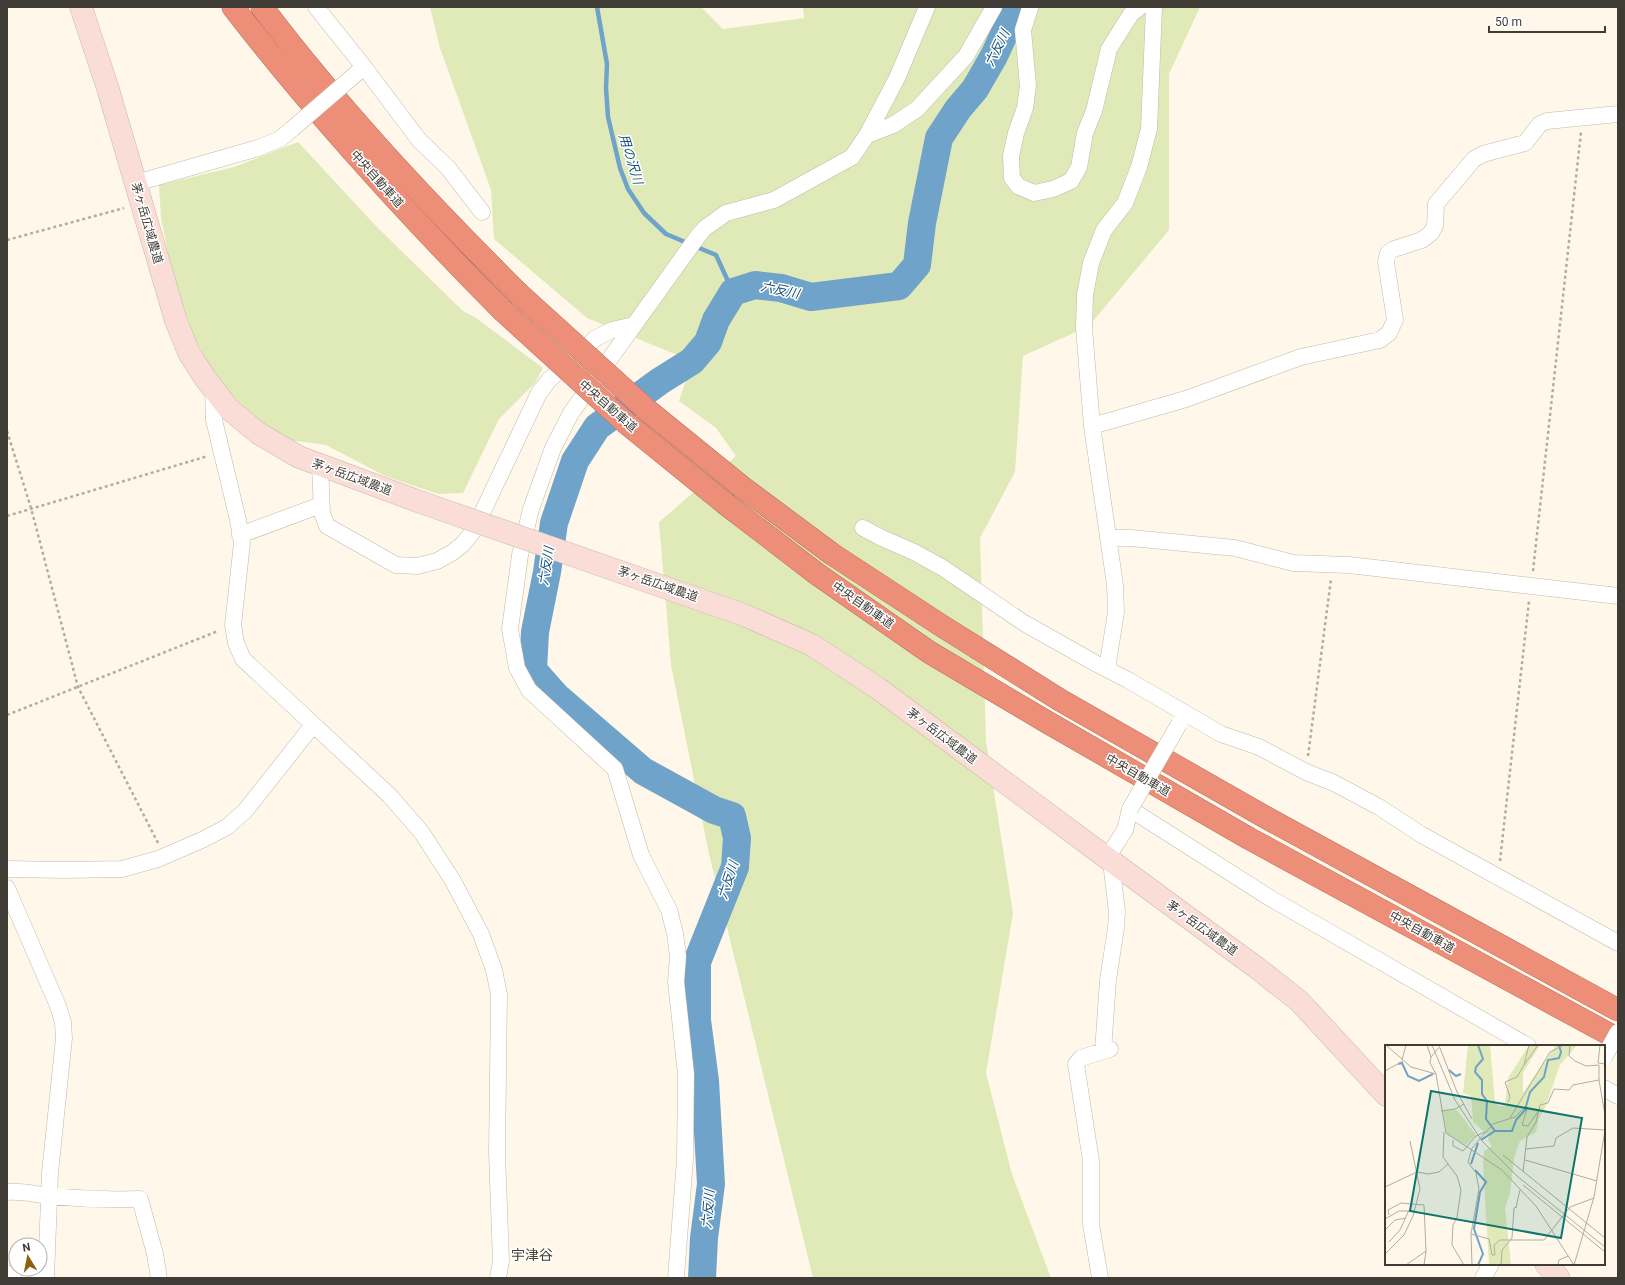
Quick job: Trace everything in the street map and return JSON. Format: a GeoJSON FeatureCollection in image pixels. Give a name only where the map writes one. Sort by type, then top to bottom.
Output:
{"type":"FeatureCollection","features":[{"type":"Feature","properties":{"kind":"highway","name":"中央自動車道"},"geometry":{"type":"LineString","coordinates":[[233,7],[342,141],[429,237],[501,309],[625,422],[727,505],[817,574],[929,652],[1047,722],[1250,839],[1618,1039]]}},
{"type":"Feature","properties":{"kind":"highway","name":"中央自動車道"},"geometry":{"type":"LineString","coordinates":[[262,7],[359,125],[446,221],[518,293],[646,409],[742,487],[832,554],[942,626],[1060,700],[1265,817],[1618,1010]]}},
{"type":"Feature","properties":{"kind":"street","name":"茅ヶ岳広域農道"},"geometry":{"type":"LineString","coordinates":[[81,7],[108,89],[176,321],[189,353],[229,408],[258,433],[299,457],[420,502],[744,615],[812,645],[879,689],[1257,968],[1299,1001],[1385,1094]]}},
{"type":"Feature","properties":{"kind":"street"},"geometry":{"type":"LineString","coordinates":[[316,7],[361,69],[419,140],[448,168],[482,212]]}},
{"type":"Feature","properties":{"kind":"street"},"geometry":{"type":"LineString","coordinates":[[676,1278],[685,1159],[686,1074],[676,982],[678,956],[675,933],[669,910],[641,855],[615,769],[529,690],[517,668],[510,630],[520,555],[531,509],[553,448],[571,413],[698,236],[705,228],[726,213],[774,200],[852,156],[867,135],[898,78],[926,7]]}},
{"type":"Feature","properties":{"kind":"street"},"geometry":{"type":"LineString","coordinates":[[867,135],[893,125],[917,109],[966,56],[994,7]]}},
{"type":"Feature","properties":{"kind":"street"},"geometry":{"type":"LineString","coordinates":[[1029,7],[1024,30],[1028,86],[1026,108],[1016,133],[1012,156],[1012,178],[1018,186],[1034,193],[1053,189],[1071,181],[1079,167],[1085,133],[1094,111],[1108,49],[1131,14],[1140,7]]}},
{"type":"Feature","properties":{"kind":"street"},"geometry":{"type":"LineString","coordinates":[[1107,669],[1116,612],[1115,585],[1092,426],[1084,328],[1085,295],[1091,263],[1104,230],[1125,203],[1139,167],[1149,129],[1154,7]]}},
{"type":"Feature","properties":{"kind":"street"},"geometry":{"type":"LineString","coordinates":[[139,193],[280,139],[361,69]]}},
{"type":"Feature","properties":{"kind":"street"},"geometry":{"type":"LineString","coordinates":[[1092,426],[1186,400],[1301,357],[1380,340],[1388,333],[1395,320],[1386,262],[1388,253],[1394,249],[1422,240],[1431,234],[1435,226],[1436,204],[1474,159],[1483,154],[1525,143],[1540,124],[1547,121],[1618,114]]}},
{"type":"Feature","properties":{"kind":"street"},"geometry":{"type":"LineString","coordinates":[[320,465],[322,513],[327,526],[396,565],[418,566],[437,561],[453,552],[463,544],[474,530],[539,393],[549,380],[596,338],[612,330],[634,324]]}},
{"type":"Feature","properties":{"kind":"street"},"geometry":{"type":"LineString","coordinates":[[213,388],[214,420],[242,543],[233,625],[236,643],[243,660],[390,796],[422,833],[453,881],[467,907],[481,934],[494,970],[499,994],[497,1153],[501,1261],[498,1278]]}},
{"type":"Feature","properties":{"kind":"street"},"geometry":{"type":"LineString","coordinates":[[240,534],[321,504]]}},
{"type":"Feature","properties":{"kind":"street"},"geometry":{"type":"LineString","coordinates":[[864,528],[943,568],[1024,623],[1128,680],[1182,719],[1259,747],[1306,772],[1334,783],[1379,807],[1422,835],[1618,943]]}},
{"type":"Feature","properties":{"kind":"street"},"geometry":{"type":"LineString","coordinates":[[1108,538],[1130,538],[1235,548],[1293,563],[1333,564],[1531,585],[1618,596]]}},
{"type":"Feature","properties":{"kind":"street"},"geometry":{"type":"LineString","coordinates":[[1100,1278],[1091,1224],[1091,1161],[1076,1064],[1081,1058],[1107,1050],[1108,980],[1117,912],[1109,860],[1124,830],[1130,809],[1182,719]]}},
{"type":"Feature","properties":{"kind":"street"},"geometry":{"type":"LineString","coordinates":[[7,869],[122,869],[165,856],[202,840],[227,827],[245,811],[313,725]]}},
{"type":"Feature","properties":{"kind":"street"},"geometry":{"type":"LineString","coordinates":[[1130,809],[1270,898],[1526,1045]]}},
{"type":"Feature","properties":{"kind":"street"},"geometry":{"type":"LineString","coordinates":[[7,888],[58,1006],[63,1022],[64,1038],[50,1173],[46,1278]]}},
{"type":"Feature","properties":{"kind":"street"},"geometry":{"type":"LineString","coordinates":[[1605,1055],[1618,1032]]}},
{"type":"Feature","properties":{"kind":"street"},"geometry":{"type":"LineString","coordinates":[[1605,1089],[1618,1096]]}},
{"type":"Feature","properties":{"kind":"street"},"geometry":{"type":"LineString","coordinates":[[7,1192],[22,1191],[49,1196],[103,1200],[140,1199],[155,1254],[159,1278]]}},
{"type":"Feature","properties":{"kind":"street"},"geometry":{"type":"LineString","coordinates":[[1482,1278],[1490,1265]]}},
{"type":"Feature","properties":{"kind":"street"},"geometry":{"type":"LineString","coordinates":[[1547,1265],[1559,1278]]}},
{"type":"Feature","properties":{"kind":"street"},"geometry":{"type":"LineString","coordinates":[[7,1274],[38,1278]]}},
{"type":"Feature","properties":{"kind":"path"},"geometry":{"type":"LineString","coordinates":[[1498,877],[1582,118]]}},
{"type":"Feature","properties":{"kind":"path"},"geometry":{"type":"LineString","coordinates":[[7,240],[139,193]]}},
{"type":"Feature","properties":{"kind":"path"},"geometry":{"type":"LineString","coordinates":[[7,431],[31,508],[78,687],[165,856]]}},
{"type":"Feature","properties":{"kind":"path"},"geometry":{"type":"LineString","coordinates":[[7,516],[222,452]]}},
{"type":"Feature","properties":{"kind":"path"},"geometry":{"type":"LineString","coordinates":[[1306,772],[1333,564]]}},
{"type":"Feature","properties":{"kind":"path"},"geometry":{"type":"LineString","coordinates":[[7,715],[233,625]]}},
{"type":"Feature","properties":{"kind":"green space"},"geometry":{"type":"Polygon","coordinates":[[[430,7],[701,7],[723,29],[804,18],[803,7],[1200,7],[1169,74],[1169,230],[1089,326],[1023,356],[1015,472],[980,538],[986,741],[1013,913],[986,1073],[1012,1174],[1051,1278],[813,1278],[709,854],[671,665],[659,522],[736,456],[716,428],[679,401],[692,361],[587,318],[494,239],[491,190],[440,48],[430,7]]]}},
{"type":"Feature","properties":{"kind":"green space"},"geometry":{"type":"Polygon","coordinates":[[[298,142],[377,227],[463,311],[476,318],[543,368],[535,383],[499,419],[463,493],[438,494],[385,476],[326,445],[282,439],[248,412],[217,379],[193,335],[171,268],[161,218],[159,185],[234,167],[298,142]]]}},
{"type":"Feature","properties":{"kind":"waterway","name":"用の沢川"},"geometry":{"type":"LineString","coordinates":[[597,7],[607,64],[606,88],[608,117],[620,168],[628,189],[644,213],[666,234],[716,255],[733,292]]}},
{"type":"Feature","properties":{"kind":"waterway","name":"六反川"},"geometry":{"type":"LineString","coordinates":[[702,1278],[704,1238],[711,1184],[705,1081],[697,1020],[697,962],[735,867],[737,838],[732,816],[714,810],[643,771],[556,696],[533,670],[535,632],[547,572],[554,523],[575,461],[597,427],[660,381],[692,361],[708,342],[716,320],[733,292],[755,285],[781,288],[811,297],[899,286],[917,265],[922,223],[939,138],[958,109],[975,89],[994,56],[1010,21],[1013,7]]}},
{"type":"Feature","properties":{"kind":"district","name":"宇津谷"},"geometry":{"type":"Point","coordinates":[532,1255]}}]}
